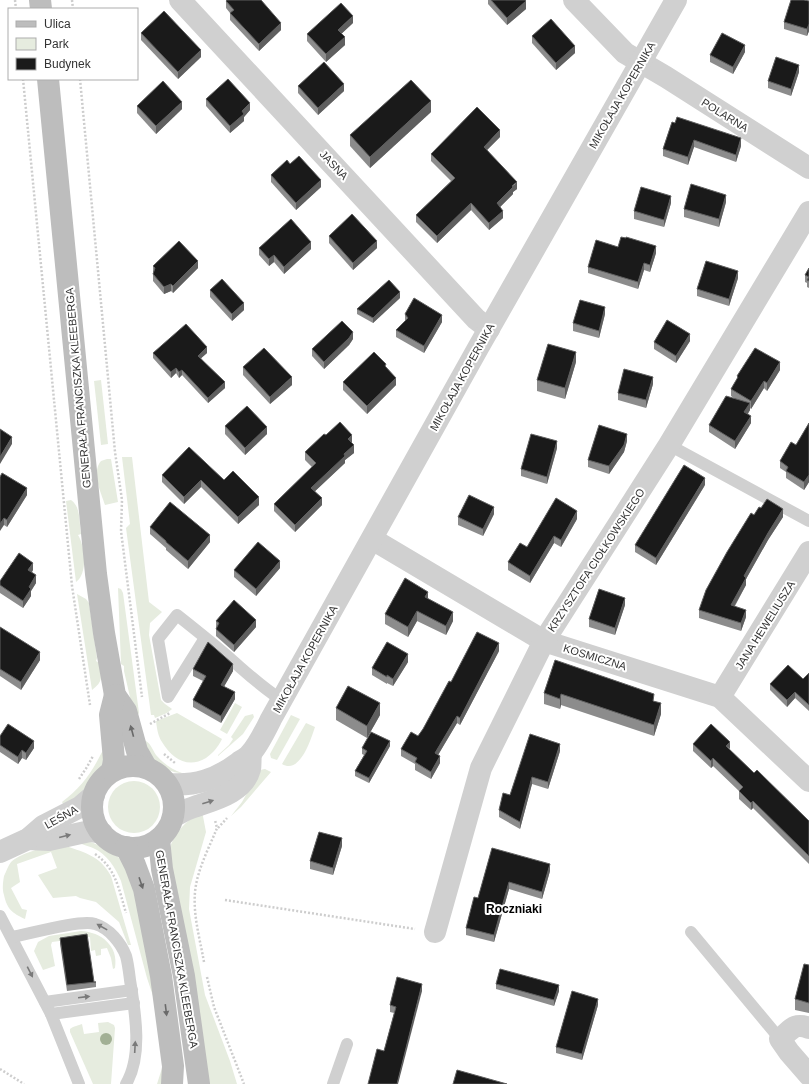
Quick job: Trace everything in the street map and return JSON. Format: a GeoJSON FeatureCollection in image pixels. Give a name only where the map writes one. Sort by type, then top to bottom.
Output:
{"type":"FeatureCollection","features":[{"type":"Feature","properties":{"kind":"main road","name":"GENERAŁA FRANCISZKA KLEEBERGA"},"geometry":{"type":"LineString","coordinates":[[48,80],[96,574],[104,633],[115,695],[110,715],[114,760],[112,771]]}},
{"type":"Feature","properties":{"kind":"main road","name":"GENERAŁA FRANCISZKA KLEEBERGA"},"geometry":{"type":"LineString","coordinates":[[115,695],[126,711],[137,751],[146,768]]}},
{"type":"Feature","properties":{"kind":"main road"},"geometry":{"type":"LineString","coordinates":[[129,766],[146,768],[158,774],[173,775],[173,817],[168,829],[159,839],[143,846],[126,847],[108,840],[102,833],[95,821],[92,808],[94,795],[98,785],[104,777],[112,771],[129,766]]}},
{"type":"Feature","properties":{"kind":"main road","name":"GENERAŁA FRANCISZKA KLEEBERGA"},"geometry":{"type":"LineString","coordinates":[[159,839],[162,869],[184,976],[199,1084]]}},
{"type":"Feature","properties":{"kind":"main road","name":"GENERAŁA FRANCISZKA KLEEBERGA"},"geometry":{"type":"LineString","coordinates":[[126,847],[144,889],[160,969],[173,1066],[172,1084]]}},
{"type":"Feature","properties":{"kind":"street","name":"JASNA"},"geometry":{"type":"LineString","coordinates":[[180,0],[476,318],[489,329]]}},
{"type":"Feature","properties":{"kind":"street","name":"POLARNA"},"geometry":{"type":"LineString","coordinates":[[574,0],[624,53],[666,77],[809,168]]}},
{"type":"Feature","properties":{"kind":"street","name":"MIKOŁAJA KOPERNIKA"},"geometry":{"type":"LineString","coordinates":[[173,775],[180,785],[211,780],[231,769],[251,754],[489,329],[676,0]]}},
{"type":"Feature","properties":{"kind":"street","name":"KRZYSZTOFA CIOŁKOWSKIEGO"},"geometry":{"type":"LineString","coordinates":[[435,932],[481,768],[544,641],[670,445],[809,212]]}},
{"type":"Feature","properties":{"kind":"street","name":"KOSMICZNA"},"geometry":{"type":"LineString","coordinates":[[372,539],[544,641],[720,697],[809,781]]}},
{"type":"Feature","properties":{"kind":"street","name":"JANA HEWELIUSZA"},"geometry":{"type":"LineString","coordinates":[[720,697],[809,552]]}},
{"type":"Feature","properties":{"kind":"street","name":"MIKOŁAJA KOPERNIKA"},"geometry":{"type":"LineString","coordinates":[[173,817],[186,810],[217,799],[232,791],[244,780],[250,770],[251,754]]}},
{"type":"Feature","properties":{"kind":"street","name":"LEŚNA"},"geometry":{"type":"LineString","coordinates":[[0,852],[28,839],[43,826],[80,807],[94,795]]}},
{"type":"Feature","properties":{"kind":"street","name":"LEŚNA"},"geometry":{"type":"LineString","coordinates":[[28,839],[49,840],[90,831],[102,833]]}},
{"type":"Feature","properties":{"kind":"street"},"geometry":{"type":"LineString","coordinates":[[809,1028],[801,1025],[792,1027],[780,1039],[809,1075]]}},
{"type":"Feature","properties":{"kind":"lane"},"geometry":{"type":"LineString","coordinates":[[670,445],[809,521]]}},
{"type":"Feature","properties":{"kind":"lane"},"geometry":{"type":"LineString","coordinates":[[205,638],[168,697],[158,638],[177,615],[205,638],[265,690],[282,700]]}},
{"type":"Feature","properties":{"kind":"lane"},"geometry":{"type":"LineString","coordinates":[[0,916],[51,1014],[79,1084]]}},
{"type":"Feature","properties":{"kind":"lane"},"geometry":{"type":"LineString","coordinates":[[12,937],[80,923],[95,924],[108,931],[118,940],[126,956],[134,1003],[136,1033],[135,1057],[126,1084]]}},
{"type":"Feature","properties":{"kind":"lane"},"geometry":{"type":"LineString","coordinates":[[691,932],[780,1039]]}},
{"type":"Feature","properties":{"kind":"lane"},"geometry":{"type":"LineString","coordinates":[[45,1002],[132,990]]}},
{"type":"Feature","properties":{"kind":"lane"},"geometry":{"type":"LineString","coordinates":[[51,1014],[134,1003]]}},
{"type":"Feature","properties":{"kind":"lane"},"geometry":{"type":"LineString","coordinates":[[334,1084],[347,1044]]}},
{"type":"Feature","properties":{"kind":"path"},"geometry":{"type":"LineString","coordinates":[[23,80],[72,586],[90,706]]}},
{"type":"Feature","properties":{"kind":"path"},"geometry":{"type":"LineString","coordinates":[[80,80],[115,452],[122,500],[121,531],[143,703]]}},
{"type":"Feature","properties":{"kind":"path"},"geometry":{"type":"LineString","coordinates":[[150,723],[168,715]]}},
{"type":"Feature","properties":{"kind":"path"},"geometry":{"type":"LineString","coordinates":[[161,751],[173,775]]}},
{"type":"Feature","properties":{"kind":"path"},"geometry":{"type":"LineString","coordinates":[[76,781],[87,767],[94,754]]}},
{"type":"Feature","properties":{"kind":"path"},"geometry":{"type":"LineString","coordinates":[[206,969],[196,915],[195,891],[199,875],[217,828],[214,814]]}},
{"type":"Feature","properties":{"kind":"path"},"geometry":{"type":"LineString","coordinates":[[225,900],[435,932]]}},
{"type":"Feature","properties":{"kind":"path"},"geometry":{"type":"LineString","coordinates":[[207,977],[214,1007],[244,1084]]}},
{"type":"Feature","properties":{"kind":"path"},"geometry":{"type":"LineString","coordinates":[[0,1069],[24,1084]]}},
{"type":"Feature","properties":{"kind":"green space"},"geometry":{"type":"Polygon","coordinates":[[[101,380],[108,444],[101,445],[94,381],[101,380]]]}},
{"type":"Feature","properties":{"kind":"green space"},"geometry":{"type":"Polygon","coordinates":[[[122,457],[132,457],[149,602],[162,612],[150,623],[149,635],[161,700],[172,709],[155,718],[154,715],[151,715],[126,528],[130,524],[122,457]]]}},
{"type":"Feature","properties":{"kind":"green space"},"geometry":{"type":"Polygon","coordinates":[[[111,459],[118,502],[105,505],[99,489],[97,471],[101,461],[111,459]]]}},
{"type":"Feature","properties":{"kind":"green space"},"geometry":{"type":"Polygon","coordinates":[[[71,500],[74,503],[79,515],[81,534],[78,535],[84,553],[84,567],[80,578],[76,582],[66,501],[71,500]]]}},
{"type":"Feature","properties":{"kind":"green space"},"geometry":{"type":"Polygon","coordinates":[[[118,588],[121,589],[123,593],[139,713],[135,719],[124,666],[121,664],[118,588]]]}},
{"type":"Feature","properties":{"kind":"green space"},"geometry":{"type":"Polygon","coordinates":[[[77,594],[86,599],[89,603],[97,658],[96,661],[99,663],[101,678],[96,687],[92,690],[77,594]]]}},
{"type":"Feature","properties":{"kind":"green space"},"geometry":{"type":"Polygon","coordinates":[[[235,703],[242,707],[227,734],[220,730],[235,703]]]}},
{"type":"Feature","properties":{"kind":"green space"},"geometry":{"type":"Polygon","coordinates":[[[177,713],[222,739],[215,750],[206,758],[193,763],[181,760],[171,753],[162,742],[157,730],[156,721],[177,713]]]}},
{"type":"Feature","properties":{"kind":"green space"},"geometry":{"type":"Polygon","coordinates":[[[253,714],[254,717],[243,734],[218,756],[229,745],[233,739],[231,737],[245,716],[253,714]]]}},
{"type":"Feature","properties":{"kind":"green space"},"geometry":{"type":"Polygon","coordinates":[[[291,715],[300,719],[277,760],[271,758],[270,754],[291,715]]]}},
{"type":"Feature","properties":{"kind":"green space"},"geometry":{"type":"Polygon","coordinates":[[[306,723],[315,727],[304,754],[294,765],[288,766],[282,764],[306,723]]]}},
{"type":"Feature","properties":{"kind":"green space"},"geometry":{"type":"Polygon","coordinates":[[[144,740],[150,744],[156,755],[162,761],[171,768],[182,773],[170,771],[154,761],[144,740]]]}},
{"type":"Feature","properties":{"kind":"green space"},"geometry":{"type":"Polygon","coordinates":[[[105,749],[102,766],[92,778],[86,791],[66,809],[62,802],[75,791],[85,779],[105,749]]]}},
{"type":"Feature","properties":{"kind":"green space"},"geometry":{"type":"Polygon","coordinates":[[[265,769],[271,772],[241,807],[231,816],[242,802],[260,770],[265,769]]]}},
{"type":"Feature","properties":{"kind":"green space"},"geometry":{"type":"Polygon","coordinates":[[[134,781],[144,783],[152,789],[158,797],[160,807],[158,817],[152,825],[144,831],[134,833],[124,831],[116,825],[110,817],[108,807],[110,797],[116,789],[124,783],[134,781]]]}},
{"type":"Feature","properties":{"kind":"green space"},"geometry":{"type":"Polygon","coordinates":[[[202,811],[206,832],[190,887],[189,909],[205,995],[237,1084],[208,1084],[169,850],[174,837],[182,827],[202,811]]]}},
{"type":"Feature","properties":{"kind":"green space"},"geometry":{"type":"Polygon","coordinates":[[[83,839],[114,854],[129,867],[134,879],[158,996],[165,1063],[163,1084],[157,1084],[163,1065],[163,1044],[157,1008],[147,978],[121,881],[106,857],[93,848],[76,840],[83,839]]]}},
{"type":"Feature","properties":{"kind":"green space"},"geometry":{"type":"Polygon","coordinates":[[[64,842],[66,846],[92,856],[107,869],[111,876],[131,945],[128,945],[119,922],[96,902],[76,896],[53,898],[38,875],[57,868],[51,852],[17,864],[20,882],[11,888],[22,909],[27,910],[25,919],[13,912],[9,907],[3,893],[3,886],[4,876],[11,862],[29,852],[64,842]]]}},
{"type":"Feature","properties":{"kind":"green space"},"geometry":{"type":"Polygon","coordinates":[[[81,931],[95,934],[102,937],[107,942],[114,953],[116,960],[115,968],[113,969],[107,948],[101,949],[101,955],[96,956],[95,950],[91,951],[90,937],[52,942],[51,945],[55,966],[43,970],[34,951],[38,942],[49,936],[81,931]]]}},
{"type":"Feature","properties":{"kind":"green space"},"geometry":{"type":"Polygon","coordinates":[[[108,1022],[114,1025],[115,1028],[111,1084],[93,1084],[70,1029],[82,1024],[84,1034],[99,1032],[98,1023],[108,1022]]]}},
{"type":"Feature","properties":{"kind":"building"},"geometry":{"type":"Polygon","coordinates":[[[261,0],[281,23],[259,44],[230,13],[234,10],[226,1],[261,0]]]}},
{"type":"Feature","properties":{"kind":"building"},"geometry":{"type":"Polygon","coordinates":[[[491,0],[525,0],[526,1],[507,18],[491,0]]]}},
{"type":"Feature","properties":{"kind":"building"},"geometry":{"type":"Polygon","coordinates":[[[791,0],[809,1],[809,24],[807,29],[784,22],[791,0]]]}},
{"type":"Feature","properties":{"kind":"building"},"geometry":{"type":"Polygon","coordinates":[[[341,3],[353,16],[338,30],[345,37],[326,54],[307,34],[341,3]]]}},
{"type":"Feature","properties":{"kind":"building"},"geometry":{"type":"Polygon","coordinates":[[[164,11],[201,50],[178,72],[141,33],[164,11]]]}},
{"type":"Feature","properties":{"kind":"building"},"geometry":{"type":"Polygon","coordinates":[[[551,19],[575,46],[556,63],[532,36],[551,19]]]}},
{"type":"Feature","properties":{"kind":"building"},"geometry":{"type":"Polygon","coordinates":[[[722,33],[745,45],[733,67],[710,55],[722,33]]]}},
{"type":"Feature","properties":{"kind":"building"},"geometry":{"type":"Polygon","coordinates":[[[776,57],[799,65],[791,89],[768,81],[776,57]]]}},
{"type":"Feature","properties":{"kind":"building"},"geometry":{"type":"Polygon","coordinates":[[[324,62],[344,84],[318,108],[298,86],[324,62]]]}},
{"type":"Feature","properties":{"kind":"building"},"geometry":{"type":"Polygon","coordinates":[[[228,79],[250,103],[242,111],[244,114],[230,126],[206,99],[228,79]]]}},
{"type":"Feature","properties":{"kind":"building"},"geometry":{"type":"Polygon","coordinates":[[[411,80],[431,101],[370,157],[350,135],[411,80]]]}},
{"type":"Feature","properties":{"kind":"building"},"geometry":{"type":"Polygon","coordinates":[[[163,81],[182,102],[156,126],[137,106],[163,81]]]}},
{"type":"Feature","properties":{"kind":"building"},"geometry":{"type":"Polygon","coordinates":[[[477,107],[500,130],[484,147],[517,182],[497,203],[503,211],[489,223],[471,203],[437,236],[416,215],[455,178],[431,154],[477,107]]]}},
{"type":"Feature","properties":{"kind":"building"},"geometry":{"type":"Polygon","coordinates":[[[677,117],[741,138],[736,155],[694,140],[688,157],[663,149],[672,122],[675,123],[677,117]]]}},
{"type":"Feature","properties":{"kind":"building"},"geometry":{"type":"Polygon","coordinates":[[[299,156],[321,180],[296,203],[271,175],[287,160],[290,164],[299,156]]]}},
{"type":"Feature","properties":{"kind":"building"},"geometry":{"type":"Polygon","coordinates":[[[691,184],[726,195],[719,219],[684,209],[691,184]]]}},
{"type":"Feature","properties":{"kind":"building"},"geometry":{"type":"Polygon","coordinates":[[[641,187],[671,196],[664,220],[634,211],[641,187]]]}},
{"type":"Feature","properties":{"kind":"building"},"geometry":{"type":"Polygon","coordinates":[[[352,214],[377,241],[353,263],[329,236],[352,214]]]}},
{"type":"Feature","properties":{"kind":"building"},"geometry":{"type":"Polygon","coordinates":[[[291,219],[311,242],[284,267],[274,255],[269,259],[259,248],[291,219]]]}},
{"type":"Feature","properties":{"kind":"building"},"geometry":{"type":"Polygon","coordinates":[[[621,237],[626,237],[656,246],[650,265],[644,263],[638,282],[588,267],[596,240],[618,247],[621,237]]]}},
{"type":"Feature","properties":{"kind":"building"},"geometry":{"type":"Polygon","coordinates":[[[179,241],[198,261],[173,286],[171,284],[164,287],[153,274],[155,268],[153,266],[179,241]]]}},
{"type":"Feature","properties":{"kind":"building"},"geometry":{"type":"Polygon","coordinates":[[[706,261],[738,271],[729,299],[697,289],[706,261]]]}},
{"type":"Feature","properties":{"kind":"building"},"geometry":{"type":"Polygon","coordinates":[[[809,268],[809,277],[805,275],[809,268]]]}},
{"type":"Feature","properties":{"kind":"building"},"geometry":{"type":"Polygon","coordinates":[[[222,279],[244,303],[232,314],[210,290],[222,279]]]}},
{"type":"Feature","properties":{"kind":"building"},"geometry":{"type":"Polygon","coordinates":[[[389,280],[400,292],[373,318],[357,309],[389,280]]]}},
{"type":"Feature","properties":{"kind":"building"},"geometry":{"type":"Polygon","coordinates":[[[414,298],[442,315],[424,346],[396,330],[408,318],[405,314],[414,298]]]}},
{"type":"Feature","properties":{"kind":"building"},"geometry":{"type":"Polygon","coordinates":[[[580,300],[605,307],[599,331],[573,323],[580,300]]]}},
{"type":"Feature","properties":{"kind":"building"},"geometry":{"type":"Polygon","coordinates":[[[667,320],[690,334],[676,356],[654,342],[667,320]]]}},
{"type":"Feature","properties":{"kind":"building"},"geometry":{"type":"Polygon","coordinates":[[[342,321],[353,332],[349,338],[324,362],[312,349],[342,321]]]}},
{"type":"Feature","properties":{"kind":"building"},"geometry":{"type":"Polygon","coordinates":[[[186,324],[207,347],[198,356],[225,382],[208,398],[182,370],[179,372],[176,368],[171,372],[153,353],[186,324]]]}},
{"type":"Feature","properties":{"kind":"building"},"geometry":{"type":"Polygon","coordinates":[[[548,344],[576,352],[565,388],[537,380],[548,344]]]}},
{"type":"Feature","properties":{"kind":"building"},"geometry":{"type":"Polygon","coordinates":[[[264,348],[292,377],[270,397],[243,367],[264,348]]]}},
{"type":"Feature","properties":{"kind":"building"},"geometry":{"type":"Polygon","coordinates":[[[755,348],[780,362],[767,383],[764,381],[751,401],[731,389],[738,377],[737,376],[755,348]]]}},
{"type":"Feature","properties":{"kind":"building"},"geometry":{"type":"Polygon","coordinates":[[[374,352],[386,364],[385,366],[396,378],[367,406],[343,382],[374,352]]]}},
{"type":"Feature","properties":{"kind":"building"},"geometry":{"type":"Polygon","coordinates":[[[624,369],[653,377],[646,400],[618,393],[624,369]]]}},
{"type":"Feature","properties":{"kind":"building"},"geometry":{"type":"Polygon","coordinates":[[[726,396],[750,403],[744,412],[751,416],[735,441],[709,425],[726,396]]]}},
{"type":"Feature","properties":{"kind":"building"},"geometry":{"type":"Polygon","coordinates":[[[247,406],[267,427],[245,448],[225,426],[247,406]]]}},
{"type":"Feature","properties":{"kind":"building"},"geometry":{"type":"Polygon","coordinates":[[[340,422],[352,435],[348,439],[354,445],[344,454],[345,456],[311,488],[322,498],[295,525],[274,504],[316,463],[305,452],[324,434],[326,435],[340,422]]]}},
{"type":"Feature","properties":{"kind":"building"},"geometry":{"type":"Polygon","coordinates":[[[809,423],[809,475],[804,482],[786,471],[788,467],[780,461],[791,442],[796,445],[809,423]]]}},
{"type":"Feature","properties":{"kind":"building"},"geometry":{"type":"Polygon","coordinates":[[[599,425],[627,434],[624,445],[609,466],[588,460],[599,425]]]}},
{"type":"Feature","properties":{"kind":"building"},"geometry":{"type":"Polygon","coordinates":[[[0,429],[12,437],[0,457],[0,429]]]}},
{"type":"Feature","properties":{"kind":"building"},"geometry":{"type":"Polygon","coordinates":[[[531,434],[557,441],[547,477],[521,469],[531,434]]]}},
{"type":"Feature","properties":{"kind":"building"},"geometry":{"type":"Polygon","coordinates":[[[189,447],[224,480],[233,471],[259,497],[238,517],[201,480],[184,497],[162,475],[189,447]]]}},
{"type":"Feature","properties":{"kind":"building"},"geometry":{"type":"Polygon","coordinates":[[[684,465],[705,478],[656,558],[635,545],[684,465]]]}},
{"type":"Feature","properties":{"kind":"building"},"geometry":{"type":"Polygon","coordinates":[[[2,473],[27,488],[7,520],[4,518],[0,524],[0,477],[2,473]]]}},
{"type":"Feature","properties":{"kind":"building"},"geometry":{"type":"Polygon","coordinates":[[[469,495],[494,507],[483,529],[458,517],[469,495]]]}},
{"type":"Feature","properties":{"kind":"building"},"geometry":{"type":"Polygon","coordinates":[[[556,498],[577,511],[561,540],[554,536],[530,576],[508,562],[520,543],[527,547],[556,498]]]}},
{"type":"Feature","properties":{"kind":"building"},"geometry":{"type":"Polygon","coordinates":[[[767,499],[783,509],[744,576],[746,578],[731,605],[746,610],[741,623],[699,610],[706,590],[727,552],[751,513],[754,515],[767,499]]]}},
{"type":"Feature","properties":{"kind":"building"},"geometry":{"type":"Polygon","coordinates":[[[170,502],[210,535],[188,561],[150,527],[170,502]]]}},
{"type":"Feature","properties":{"kind":"building"},"geometry":{"type":"Polygon","coordinates":[[[258,542],[280,561],[256,589],[234,570],[258,542]]]}},
{"type":"Feature","properties":{"kind":"building"},"geometry":{"type":"Polygon","coordinates":[[[19,553],[33,563],[28,570],[36,575],[29,587],[31,589],[23,601],[0,585],[0,581],[19,553]]]}},
{"type":"Feature","properties":{"kind":"building"},"geometry":{"type":"Polygon","coordinates":[[[405,578],[428,592],[425,597],[453,612],[446,626],[417,611],[408,627],[385,614],[405,578]]]}},
{"type":"Feature","properties":{"kind":"building"},"geometry":{"type":"Polygon","coordinates":[[[599,589],[625,598],[615,628],[589,619],[599,589]]]}},
{"type":"Feature","properties":{"kind":"building"},"geometry":{"type":"Polygon","coordinates":[[[234,600],[256,620],[234,645],[216,629],[219,623],[216,621],[234,600]]]}},
{"type":"Feature","properties":{"kind":"building"},"geometry":{"type":"Polygon","coordinates":[[[0,627],[40,652],[21,682],[0,669],[0,627]]]}},
{"type":"Feature","properties":{"kind":"building"},"geometry":{"type":"Polygon","coordinates":[[[477,632],[499,643],[460,718],[457,716],[435,753],[440,756],[431,772],[415,762],[417,758],[401,749],[411,732],[418,736],[423,729],[449,681],[451,682],[477,632]]]}},
{"type":"Feature","properties":{"kind":"building"},"geometry":{"type":"Polygon","coordinates":[[[208,642],[233,664],[221,685],[235,692],[221,716],[193,700],[206,676],[193,669],[208,642]]]}},
{"type":"Feature","properties":{"kind":"building"},"geometry":{"type":"Polygon","coordinates":[[[387,642],[408,654],[393,679],[372,668],[387,642]]]}},
{"type":"Feature","properties":{"kind":"building"},"geometry":{"type":"Polygon","coordinates":[[[555,660],[654,694],[653,701],[661,703],[654,725],[561,694],[560,699],[544,693],[555,660]]]}},
{"type":"Feature","properties":{"kind":"building"},"geometry":{"type":"Polygon","coordinates":[[[788,665],[803,679],[809,673],[809,705],[795,692],[787,700],[770,684],[788,665]]]}},
{"type":"Feature","properties":{"kind":"building"},"geometry":{"type":"Polygon","coordinates":[[[348,686],[380,703],[367,726],[336,708],[348,686]]]}},
{"type":"Feature","properties":{"kind":"building"},"geometry":{"type":"Polygon","coordinates":[[[8,724],[34,741],[26,753],[22,750],[18,757],[0,745],[0,736],[8,724]]]}},
{"type":"Feature","properties":{"kind":"building"},"geometry":{"type":"Polygon","coordinates":[[[711,724],[730,742],[726,746],[754,773],[757,770],[809,821],[809,856],[753,801],[751,803],[739,791],[743,787],[713,758],[711,761],[693,744],[711,724]]]}},
{"type":"Feature","properties":{"kind":"building"},"geometry":{"type":"Polygon","coordinates":[[[371,732],[390,741],[369,778],[355,771],[367,751],[362,748],[371,732]]]}},
{"type":"Feature","properties":{"kind":"building"},"geometry":{"type":"Polygon","coordinates":[[[530,734],[560,744],[548,782],[532,777],[520,822],[499,810],[503,793],[510,795],[530,734]]]}},
{"type":"Feature","properties":{"kind":"building"},"geometry":{"type":"Polygon","coordinates":[[[319,832],[342,838],[333,868],[310,861],[319,832]]]}},
{"type":"Feature","properties":{"kind":"building"},"geometry":{"type":"Polygon","coordinates":[[[492,848],[550,864],[542,892],[509,882],[494,935],[466,928],[474,897],[478,898],[492,848]]]}},
{"type":"Feature","properties":{"kind":"building"},"geometry":{"type":"Polygon","coordinates":[[[87,934],[94,982],[96,982],[67,985],[60,938],[87,934]]]}},
{"type":"Feature","properties":{"kind":"building"},"geometry":{"type":"Polygon","coordinates":[[[804,964],[809,965],[809,1003],[795,999],[804,964]]]}},
{"type":"Feature","properties":{"kind":"building"},"geometry":{"type":"Polygon","coordinates":[[[500,969],[559,985],[554,1000],[496,984],[500,969]]]}},
{"type":"Feature","properties":{"kind":"building"},"geometry":{"type":"Polygon","coordinates":[[[397,977],[422,984],[397,1084],[368,1084],[377,1049],[384,1051],[396,1007],[390,1005],[397,977]]]}},
{"type":"Feature","properties":{"kind":"building"},"geometry":{"type":"Polygon","coordinates":[[[572,991],[598,999],[582,1054],[556,1047],[572,991]]]}},
{"type":"Feature","properties":{"kind":"building"},"geometry":{"type":"Polygon","coordinates":[[[457,1070],[507,1084],[453,1084],[457,1070]]]}},
{"type":"Feature","properties":{"kind":"district","name":"Roczniaki"},"geometry":{"type":"Point","coordinates":[514,909]}}]}
